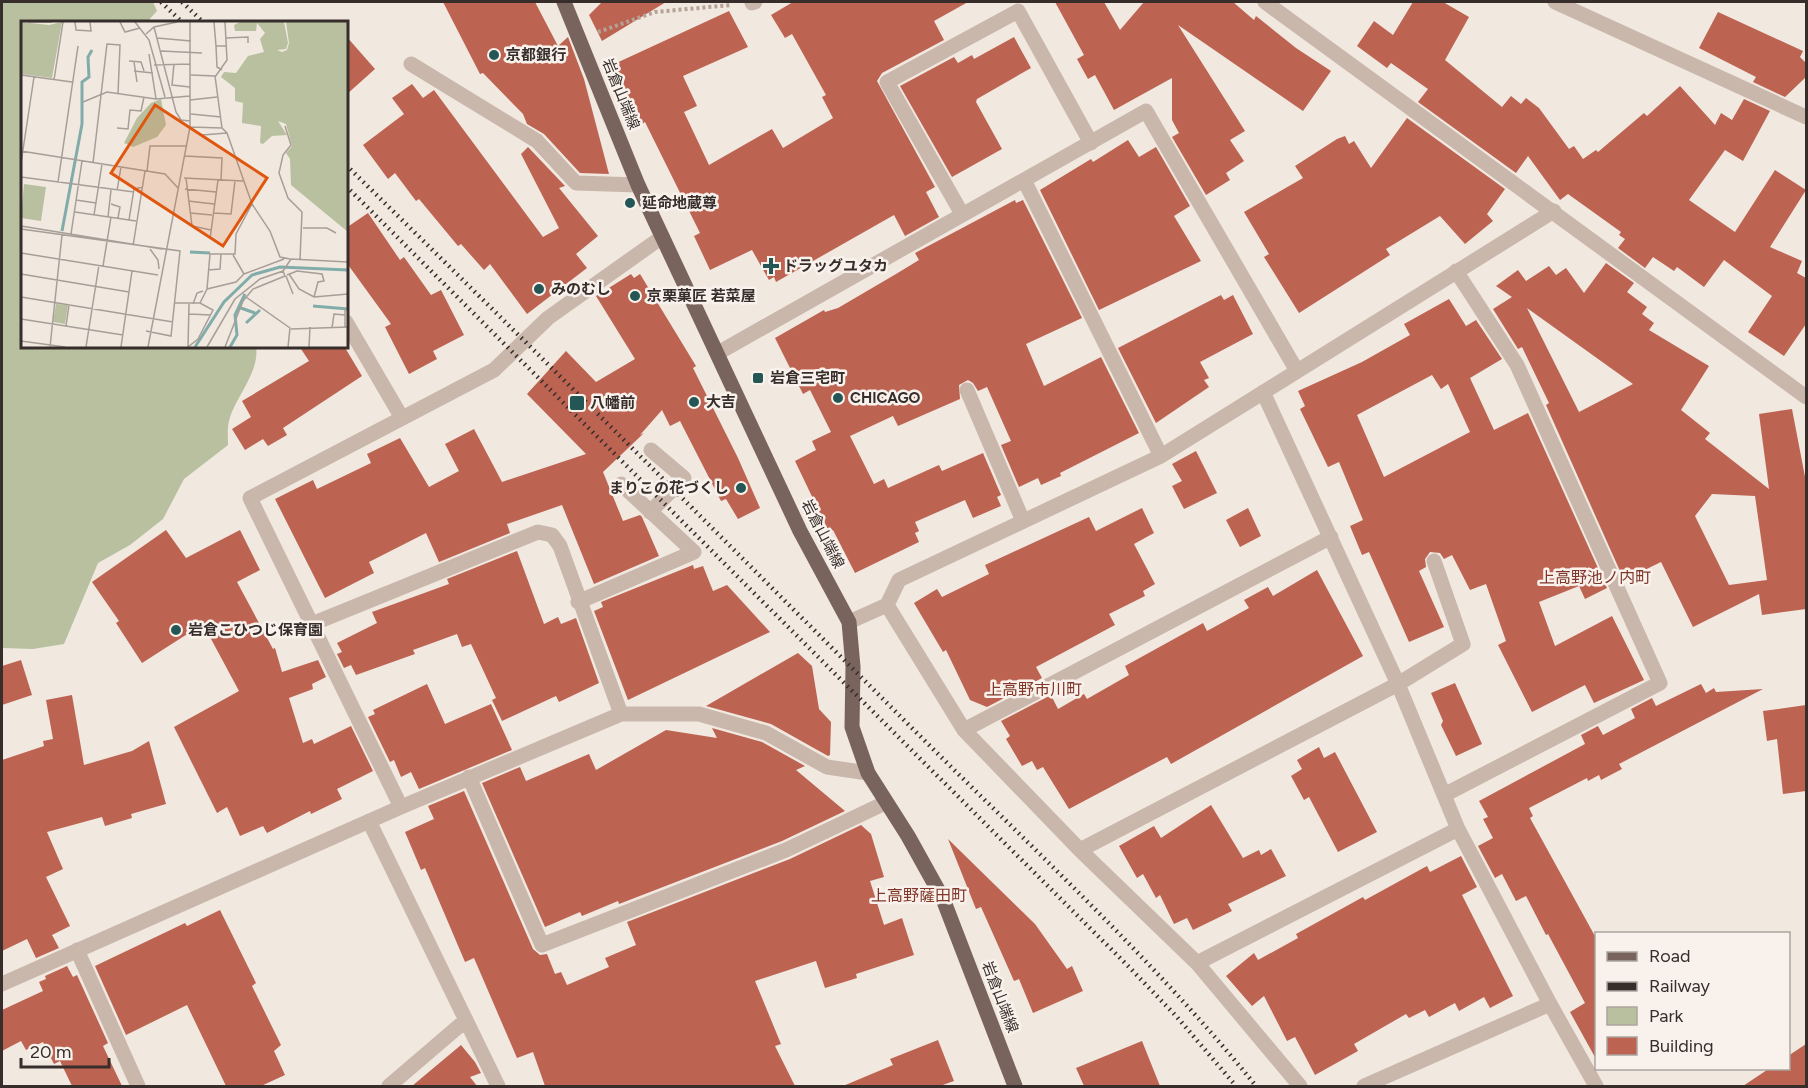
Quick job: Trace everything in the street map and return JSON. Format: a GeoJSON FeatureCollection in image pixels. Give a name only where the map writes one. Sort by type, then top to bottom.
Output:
{"type":"FeatureCollection","features":[{"type":"Feature","properties":{"kind":"main road","name":"岩倉山端線"},"geometry":{"type":"LineString","coordinates":[[564,2],[638,185],[800,531],[849,622],[853,667],[852,727],[868,773],[908,836],[943,899],[1016,1086]]}},
{"type":"Feature","properties":{"kind":"street"},"geometry":{"type":"LineString","coordinates":[[1265,2],[1806,397]]}},
{"type":"Feature","properties":{"kind":"street"},"geometry":{"type":"LineString","coordinates":[[1555,2],[1806,117]]}},
{"type":"Feature","properties":{"kind":"street"},"geometry":{"type":"LineString","coordinates":[[962,214],[887,82],[1018,11],[1090,143]]}},
{"type":"Feature","properties":{"kind":"street"},"geometry":{"type":"LineString","coordinates":[[411,64],[537,141],[576,183],[638,185]]}},
{"type":"Feature","properties":{"kind":"street"},"geometry":{"type":"LineString","coordinates":[[718,353],[1146,111],[1297,371]]}},
{"type":"Feature","properties":{"kind":"street"},"geometry":{"type":"LineString","coordinates":[[1024,180],[1161,456]]}},
{"type":"Feature","properties":{"kind":"street"},"geometry":{"type":"LineString","coordinates":[[849,622],[886,605],[899,580],[1161,456],[1554,211]]}},
{"type":"Feature","properties":{"kind":"street"},"geometry":{"type":"LineString","coordinates":[[401,807],[250,498],[494,370],[548,318],[662,237]]}},
{"type":"Feature","properties":{"kind":"street"},"geometry":{"type":"LineString","coordinates":[[1444,795],[1660,683],[1517,366],[1456,272]]}},
{"type":"Feature","properties":{"kind":"street"},"geometry":{"type":"LineString","coordinates":[[348,325],[402,418]]}},
{"type":"Feature","properties":{"kind":"street"},"geometry":{"type":"LineString","coordinates":[[968,390],[1023,521]]}},
{"type":"Feature","properties":{"kind":"street"},"geometry":{"type":"LineString","coordinates":[[1263,392],[1398,684],[1458,829],[1596,1086]]}},
{"type":"Feature","properties":{"kind":"street"},"geometry":{"type":"LineString","coordinates":[[650,512],[684,478],[651,450]]}},
{"type":"Feature","properties":{"kind":"street"},"geometry":{"type":"LineString","coordinates":[[578,602],[694,552],[621,484]]}},
{"type":"Feature","properties":{"kind":"street"},"geometry":{"type":"LineString","coordinates":[[312,624],[538,532],[552,535],[560,546],[578,602],[621,714]]}},
{"type":"Feature","properties":{"kind":"street"},"geometry":{"type":"LineString","coordinates":[[964,730],[1331,537]]}},
{"type":"Feature","properties":{"kind":"street"},"geometry":{"type":"LineString","coordinates":[[1080,850],[1398,684],[1462,644],[1434,561]]}},
{"type":"Feature","properties":{"kind":"street"},"geometry":{"type":"LineString","coordinates":[[886,605],[964,730],[1080,850],[1197,963],[1300,1086]]}},
{"type":"Feature","properties":{"kind":"street"},"geometry":{"type":"LineString","coordinates":[[2,984],[469,777],[621,714],[699,714],[766,733],[827,766],[868,773]]}},
{"type":"Feature","properties":{"kind":"street"},"geometry":{"type":"LineString","coordinates":[[469,777],[542,945],[786,850],[885,803]]}},
{"type":"Feature","properties":{"kind":"street"},"geometry":{"type":"LineString","coordinates":[[369,821],[498,1086]]}},
{"type":"Feature","properties":{"kind":"street"},"geometry":{"type":"LineString","coordinates":[[1197,963],[1458,829]]}},
{"type":"Feature","properties":{"kind":"street"},"geometry":{"type":"LineString","coordinates":[[77,950],[138,1086]]}},
{"type":"Feature","properties":{"kind":"street"},"geometry":{"type":"LineString","coordinates":[[1364,1086],[1550,1004]]}},
{"type":"Feature","properties":{"kind":"street"},"geometry":{"type":"LineString","coordinates":[[389,1086],[466,1020]]}},
{"type":"Feature","properties":{"kind":"path"},"geometry":{"type":"LineString","coordinates":[[579,38],[655,12],[754,2]]}},
{"type":"Feature","properties":{"kind":"green space"},"geometry":{"type":"Polygon","coordinates":[[[2,2],[153,2],[157,11],[148,21],[21,21],[21,348],[256,348],[254,366],[229,421],[228,445],[184,479],[163,519],[130,545],[98,563],[64,644],[33,649],[2,648],[2,2]]]}},
{"type":"Feature","properties":{"kind":"building"},"geometry":{"type":"Polygon","coordinates":[[[443,2],[535,2],[558,46],[568,37],[584,79],[609,174],[580,173],[544,134],[527,124],[523,114],[483,73],[480,74],[443,2]]]}},
{"type":"Feature","properties":{"kind":"building"},"geometry":{"type":"Polygon","coordinates":[[[602,2],[666,2],[602,41],[589,15],[602,2]]]}},
{"type":"Feature","properties":{"kind":"building"},"geometry":{"type":"Polygon","coordinates":[[[793,2],[968,2],[934,21],[944,40],[882,73],[877,81],[935,187],[926,192],[939,217],[905,236],[894,215],[776,282],[774,277],[769,280],[752,250],[710,270],[694,236],[700,233],[645,122],[640,125],[612,65],[729,11],[748,47],[683,76],[697,106],[684,112],[709,165],[772,129],[783,148],[833,118],[822,97],[826,95],[792,34],[785,38],[771,15],[793,2]]]}},
{"type":"Feature","properties":{"kind":"building"},"geometry":{"type":"Polygon","coordinates":[[[1055,2],[1104,2],[1120,30],[1144,2],[1233,2],[1254,20],[1256,16],[1296,48],[1331,71],[1303,111],[1178,25],[1245,131],[1230,140],[1244,161],[1226,173],[1230,180],[1206,195],[1172,137],[1179,133],[1172,120],[1172,78],[1114,110],[1095,75],[1088,79],[1077,59],[1084,55],[1055,2]]]}},
{"type":"Feature","properties":{"kind":"building"},"geometry":{"type":"Polygon","coordinates":[[[1413,2],[1443,2],[1469,17],[1445,60],[1502,107],[1511,96],[1521,104],[1526,98],[1539,108],[1569,149],[1574,146],[1583,159],[1596,150],[1598,152],[1644,113],[1647,116],[1680,86],[1715,125],[1721,113],[1732,120],[1744,99],[1770,111],[1743,161],[1725,150],[1689,200],[1735,232],[1775,170],[1806,190],[1770,247],[1802,261],[1797,273],[1806,278],[1806,324],[1784,356],[1748,332],[1772,296],[1724,260],[1704,287],[1677,267],[1674,271],[1653,257],[1645,268],[1618,248],[1625,239],[1619,235],[1621,232],[1568,194],[1560,200],[1528,156],[1516,173],[1418,102],[1428,89],[1391,63],[1387,68],[1357,46],[1374,21],[1393,35],[1413,2]]]}},
{"type":"Feature","properties":{"kind":"building"},"geometry":{"type":"Polygon","coordinates":[[[1718,12],[1803,51],[1800,57],[1806,63],[1806,77],[1785,97],[1753,82],[1756,77],[1699,48],[1718,12]]]}},
{"type":"Feature","properties":{"kind":"building"},"geometry":{"type":"Polygon","coordinates":[[[1014,37],[1031,68],[977,99],[976,102],[1002,149],[952,177],[900,86],[954,57],[958,63],[972,55],[974,59],[1014,37]]]}},
{"type":"Feature","properties":{"kind":"building"},"geometry":{"type":"Polygon","coordinates":[[[348,38],[375,69],[348,93],[348,38]]]}},
{"type":"Feature","properties":{"kind":"building"},"geometry":{"type":"Polygon","coordinates":[[[412,84],[423,98],[434,90],[543,237],[559,228],[521,154],[528,147],[565,186],[559,188],[598,236],[576,254],[587,268],[527,314],[490,264],[484,270],[461,244],[458,246],[419,199],[416,201],[395,173],[388,179],[363,145],[404,114],[392,98],[412,84]]]}},
{"type":"Feature","properties":{"kind":"building"},"geometry":{"type":"Polygon","coordinates":[[[1407,118],[1505,189],[1487,214],[1493,221],[1465,244],[1440,216],[1386,249],[1390,255],[1299,313],[1264,257],[1269,254],[1244,212],[1303,178],[1295,166],[1345,136],[1349,144],[1354,141],[1371,168],[1407,118]]]}},
{"type":"Feature","properties":{"kind":"building"},"geometry":{"type":"Polygon","coordinates":[[[1128,140],[1139,157],[1156,147],[1190,206],[1174,216],[1201,261],[1099,310],[1040,190],[1091,159],[1093,162],[1128,140]]]}},
{"type":"Feature","properties":{"kind":"building"},"geometry":{"type":"Polygon","coordinates":[[[1015,200],[1016,203],[1023,200],[1082,318],[1026,344],[1044,386],[1101,357],[1139,433],[1041,485],[1038,478],[1019,487],[1001,445],[1011,441],[987,387],[978,391],[968,380],[959,385],[960,399],[898,426],[893,416],[850,436],[874,484],[884,479],[888,488],[939,465],[942,471],[983,453],[1001,495],[997,497],[1001,506],[973,518],[965,500],[915,522],[919,531],[915,533],[919,542],[855,573],[833,530],[829,532],[795,461],[816,450],[812,441],[831,432],[810,390],[803,394],[775,338],[824,310],[825,312],[838,308],[919,260],[915,253],[1015,200]]]}},
{"type":"Feature","properties":{"kind":"building"},"geometry":{"type":"Polygon","coordinates":[[[368,213],[400,260],[404,257],[431,295],[441,290],[464,335],[433,351],[437,359],[409,374],[385,327],[391,324],[348,265],[348,227],[368,213]]]}},
{"type":"Feature","properties":{"kind":"building"},"geometry":{"type":"Polygon","coordinates":[[[1606,263],[1634,283],[1627,292],[1647,307],[1642,314],[1654,323],[1649,330],[1709,366],[1681,410],[1710,433],[1705,439],[1769,489],[1759,414],[1792,409],[1806,482],[1806,609],[1762,615],[1759,594],[1693,627],[1661,562],[1624,580],[1546,405],[1549,403],[1522,347],[1518,349],[1493,309],[1512,297],[1496,286],[1518,270],[1526,281],[1549,266],[1556,275],[1566,268],[1584,293],[1606,263]],[[1527,308],[1579,412],[1633,384],[1527,308]],[[1712,494],[1695,516],[1729,585],[1767,580],[1755,496],[1712,494]]]}},
{"type":"Feature","properties":{"kind":"building"},"geometry":{"type":"Polygon","coordinates":[[[631,274],[634,278],[640,274],[696,366],[693,368],[760,508],[738,519],[726,499],[721,501],[680,421],[670,426],[662,410],[640,435],[644,433],[603,472],[623,521],[640,515],[659,556],[594,584],[562,505],[507,524],[510,533],[439,562],[426,533],[369,562],[374,573],[325,598],[275,499],[313,480],[317,489],[371,463],[367,454],[400,438],[429,487],[459,471],[445,444],[474,429],[502,482],[586,454],[527,394],[566,351],[596,382],[635,359],[596,296],[631,274]]]}},
{"type":"Feature","properties":{"kind":"building"},"geometry":{"type":"Polygon","coordinates":[[[1221,295],[1224,300],[1233,295],[1253,334],[1200,362],[1209,378],[1204,380],[1209,387],[1156,423],[1118,348],[1221,295]]]}},
{"type":"Feature","properties":{"kind":"building"},"geometry":{"type":"Polygon","coordinates":[[[1449,299],[1466,326],[1476,320],[1502,359],[1470,378],[1494,430],[1528,413],[1607,588],[1585,599],[1579,586],[1539,602],[1555,646],[1612,616],[1644,680],[1594,703],[1585,685],[1532,712],[1498,645],[1506,641],[1486,584],[1470,590],[1452,555],[1444,559],[1440,553],[1430,552],[1425,559],[1426,567],[1419,571],[1444,627],[1409,642],[1369,552],[1362,555],[1350,526],[1363,520],[1339,462],[1328,467],[1300,409],[1305,406],[1298,391],[1362,362],[1410,335],[1404,324],[1449,299]],[[1432,375],[1357,415],[1384,477],[1470,432],[1448,384],[1441,389],[1432,375]]]}},
{"type":"Feature","properties":{"kind":"building"},"geometry":{"type":"Polygon","coordinates":[[[300,348],[345,348],[362,376],[283,428],[287,435],[268,446],[263,439],[245,450],[232,429],[251,417],[242,401],[309,361],[300,348]]]}},
{"type":"Feature","properties":{"kind":"building"},"geometry":{"type":"Polygon","coordinates":[[[1196,451],[1217,493],[1184,509],[1172,486],[1182,481],[1172,464],[1196,451]]]}},
{"type":"Feature","properties":{"kind":"building"},"geometry":{"type":"Polygon","coordinates":[[[1142,508],[1154,533],[1134,544],[1155,584],[1143,591],[1145,596],[1109,614],[1115,625],[1036,667],[1042,678],[987,707],[970,700],[946,650],[943,652],[914,603],[937,589],[942,597],[989,574],[985,565],[1089,517],[1096,531],[1142,508]]]}},
{"type":"Feature","properties":{"kind":"building"},"geometry":{"type":"Polygon","coordinates":[[[1248,508],[1261,536],[1240,547],[1226,520],[1248,508]]]}},
{"type":"Feature","properties":{"kind":"building"},"geometry":{"type":"Polygon","coordinates":[[[166,530],[186,558],[240,530],[260,570],[237,582],[273,649],[275,648],[282,672],[318,660],[326,677],[312,684],[313,689],[289,698],[303,743],[312,739],[314,744],[351,726],[373,771],[337,789],[342,799],[311,814],[310,811],[267,833],[263,826],[240,836],[227,807],[217,813],[174,727],[239,691],[203,624],[142,663],[116,623],[119,621],[92,582],[166,530]]]}},
{"type":"Feature","properties":{"kind":"building"},"geometry":{"type":"Polygon","coordinates":[[[517,551],[544,624],[558,617],[561,624],[576,618],[599,683],[559,702],[556,696],[502,721],[492,700],[496,698],[471,644],[462,647],[457,634],[413,650],[415,654],[356,675],[351,665],[344,668],[337,654],[342,652],[337,643],[377,623],[372,612],[449,584],[447,579],[517,551]]]}},
{"type":"Feature","properties":{"kind":"building"},"geometry":{"type":"Polygon","coordinates":[[[693,565],[694,569],[703,566],[713,591],[727,585],[770,632],[628,700],[594,611],[603,607],[601,602],[693,565]]]}},
{"type":"Feature","properties":{"kind":"building"},"geometry":{"type":"Polygon","coordinates":[[[1317,570],[1363,656],[1171,764],[1167,757],[1069,809],[1043,767],[1037,770],[1032,761],[1022,766],[1006,739],[1010,736],[1001,721],[1051,695],[1058,709],[1084,694],[1087,699],[1129,675],[1125,666],[1203,623],[1207,631],[1249,608],[1244,600],[1268,587],[1273,596],[1317,570]]]}},
{"type":"Feature","properties":{"kind":"building"},"geometry":{"type":"Polygon","coordinates":[[[798,653],[812,666],[819,709],[831,722],[830,755],[828,756],[771,724],[706,706],[798,653]]]}},
{"type":"Feature","properties":{"kind":"building"},"geometry":{"type":"Polygon","coordinates":[[[21,660],[32,695],[2,705],[2,666],[21,660]]]}},
{"type":"Feature","properties":{"kind":"building"},"geometry":{"type":"Polygon","coordinates":[[[1455,683],[1482,744],[1456,756],[1441,725],[1443,721],[1431,693],[1455,683]]]}},
{"type":"Feature","properties":{"kind":"building"},"geometry":{"type":"Polygon","coordinates":[[[427,684],[445,724],[491,704],[512,750],[419,789],[411,772],[401,777],[394,760],[390,762],[368,717],[375,714],[373,710],[427,684]]]}},
{"type":"Feature","properties":{"kind":"building"},"geometry":{"type":"Polygon","coordinates":[[[1701,684],[1706,693],[1714,688],[1716,692],[1763,689],[1619,764],[1622,769],[1601,780],[1599,775],[1588,781],[1587,778],[1529,808],[1533,816],[1530,818],[1595,936],[1595,1057],[1570,1012],[1585,1003],[1548,934],[1546,935],[1526,896],[1516,901],[1502,874],[1495,878],[1478,846],[1493,838],[1483,819],[1488,817],[1479,801],[1585,744],[1581,735],[1598,726],[1603,735],[1635,718],[1631,709],[1652,698],[1656,706],[1701,684]]]}},
{"type":"Feature","properties":{"kind":"building"},"geometry":{"type":"Polygon","coordinates":[[[72,695],[84,765],[132,751],[149,741],[166,804],[131,814],[132,818],[105,826],[102,817],[47,832],[63,869],[46,877],[70,926],[52,935],[59,948],[36,958],[27,939],[2,951],[2,760],[44,746],[43,741],[53,739],[46,700],[72,695]]]}},
{"type":"Feature","properties":{"kind":"building"},"geometry":{"type":"Polygon","coordinates":[[[1806,705],[1806,791],[1783,794],[1777,739],[1767,741],[1763,711],[1806,705]]]}},
{"type":"Feature","properties":{"kind":"building"},"geometry":{"type":"Polygon","coordinates":[[[712,728],[762,742],[805,766],[796,770],[845,811],[782,841],[619,904],[618,901],[582,916],[580,912],[545,927],[482,783],[520,767],[526,781],[589,754],[596,770],[666,730],[717,738],[712,728]]]}},
{"type":"Feature","properties":{"kind":"building"},"geometry":{"type":"Polygon","coordinates":[[[1319,747],[1324,758],[1335,752],[1377,832],[1338,852],[1309,797],[1304,800],[1291,776],[1302,769],[1297,760],[1319,747]]]}},
{"type":"Feature","properties":{"kind":"building"},"geometry":{"type":"Polygon","coordinates":[[[464,791],[533,949],[540,955],[547,954],[555,974],[561,972],[567,985],[609,967],[605,958],[636,945],[627,922],[790,859],[861,825],[871,834],[884,877],[870,881],[884,925],[902,918],[914,955],[856,974],[857,978],[825,988],[816,961],[755,981],[781,1044],[775,1046],[795,1086],[545,1086],[533,1052],[517,1058],[474,958],[465,962],[425,868],[421,870],[405,832],[434,819],[428,806],[464,791]]]}},
{"type":"Feature","properties":{"kind":"building"},"geometry":{"type":"Polygon","coordinates":[[[1211,805],[1243,858],[1259,850],[1261,855],[1271,849],[1286,876],[1228,904],[1232,911],[1193,930],[1187,918],[1174,924],[1160,895],[1156,898],[1143,874],[1137,878],[1119,846],[1154,826],[1161,838],[1211,805]]]}},
{"type":"Feature","properties":{"kind":"building"},"geometry":{"type":"Polygon","coordinates":[[[948,839],[1035,924],[1067,969],[1072,966],[1083,991],[1033,1013],[1019,979],[1014,981],[981,907],[976,909],[948,839]]]}},
{"type":"Feature","properties":{"kind":"building"},"geometry":{"type":"Polygon","coordinates":[[[1461,856],[1477,887],[1462,895],[1513,996],[1490,1008],[1484,997],[1459,1011],[1455,1003],[1429,1017],[1425,1010],[1409,1018],[1406,1014],[1354,1044],[1358,1051],[1315,1075],[1295,1037],[1287,1041],[1264,996],[1252,1006],[1226,976],[1254,953],[1258,960],[1298,938],[1296,934],[1363,897],[1365,900],[1427,866],[1430,872],[1461,856]]]}},
{"type":"Feature","properties":{"kind":"building"},"geometry":{"type":"Polygon","coordinates":[[[220,910],[256,983],[252,986],[281,1045],[274,1051],[285,1075],[261,1086],[226,1086],[187,1005],[126,1035],[95,966],[185,923],[187,926],[220,910]]]}},
{"type":"Feature","properties":{"kind":"building"},"geometry":{"type":"Polygon","coordinates":[[[67,966],[73,977],[77,975],[108,1043],[103,1046],[122,1086],[72,1086],[60,1061],[54,1064],[43,1042],[26,1050],[21,1041],[2,1051],[2,1010],[43,991],[39,982],[46,979],[45,976],[67,966]]]}},
{"type":"Feature","properties":{"kind":"building"},"geometry":{"type":"Polygon","coordinates":[[[938,1040],[954,1081],[940,1086],[843,1086],[893,1065],[890,1059],[938,1040]]]}},
{"type":"Feature","properties":{"kind":"building"},"geometry":{"type":"Polygon","coordinates":[[[1142,1041],[1160,1086],[1084,1086],[1076,1068],[1142,1041]]]}},
{"type":"Feature","properties":{"kind":"building"},"geometry":{"type":"Polygon","coordinates":[[[1806,1044],[1806,1086],[1743,1086],[1767,1070],[1790,1070],[1790,1055],[1806,1044]]]}},
{"type":"Feature","properties":{"kind":"building"},"geometry":{"type":"Polygon","coordinates":[[[461,1045],[481,1073],[470,1077],[477,1086],[412,1086],[461,1045]]]}},
{"type":"Feature","properties":{"kind":"railway"},"geometry":{"type":"LineString","coordinates":[[161,2],[181,21]]}},
{"type":"Feature","properties":{"kind":"railway"},"geometry":{"type":"LineString","coordinates":[[182,2],[202,21]]}},
{"type":"Feature","properties":{"kind":"railway"},"geometry":{"type":"LineString","coordinates":[[348,167],[1129,943],[1256,1086]]}},
{"type":"Feature","properties":{"kind":"railway"},"geometry":{"type":"LineString","coordinates":[[348,188],[1130,968],[1177,1017],[1236,1086]]}},
{"type":"Feature","properties":{"kind":"place","name":"京都銀行"},"geometry":{"type":"Point","coordinates":[494,55]}},
{"type":"Feature","properties":{"kind":"place","name":"延命地蔵尊"},"geometry":{"type":"Point","coordinates":[630,203]}},
{"type":"Feature","properties":{"kind":"place","name":"ドラッグユタカ"},"geometry":{"type":"Point","coordinates":[771,266]}},
{"type":"Feature","properties":{"kind":"place","name":"みのむし"},"geometry":{"type":"Point","coordinates":[539,289]}},
{"type":"Feature","properties":{"kind":"place","name":"京栗菓匠 若菜屋"},"geometry":{"type":"Point","coordinates":[635,296]}},
{"type":"Feature","properties":{"kind":"place","name":"岩倉三宅町"},"geometry":{"type":"Point","coordinates":[758,378]}},
{"type":"Feature","properties":{"kind":"place","name":"CHICAGO"},"geometry":{"type":"Point","coordinates":[838,398]}},
{"type":"Feature","properties":{"kind":"place","name":"大吉"},"geometry":{"type":"Point","coordinates":[694,402]}},
{"type":"Feature","properties":{"kind":"place","name":"八幡前"},"geometry":{"type":"Point","coordinates":[577,403]}},
{"type":"Feature","properties":{"kind":"place","name":"まりこの花づくし"},"geometry":{"type":"Point","coordinates":[741,488]}},
{"type":"Feature","properties":{"kind":"place","name":"岩倉こひつじ保育園"},"geometry":{"type":"Point","coordinates":[176,630]}},
{"type":"Feature","properties":{"kind":"district","name":"上高野池ノ内町"},"geometry":{"type":"Point","coordinates":[1595,577]}},
{"type":"Feature","properties":{"kind":"district","name":"上高野市川町"},"geometry":{"type":"Point","coordinates":[1034,689]}},
{"type":"Feature","properties":{"kind":"district","name":"上高野薩田町"},"geometry":{"type":"Point","coordinates":[919,895]}}]}
